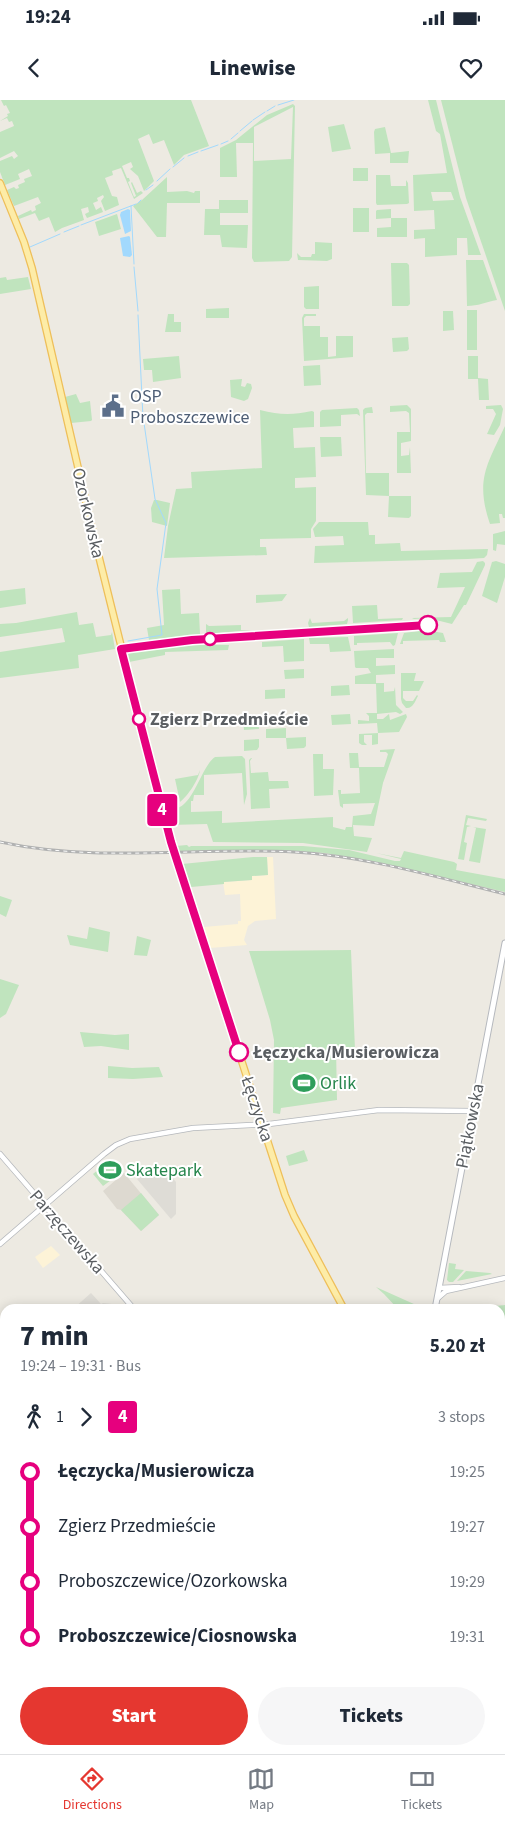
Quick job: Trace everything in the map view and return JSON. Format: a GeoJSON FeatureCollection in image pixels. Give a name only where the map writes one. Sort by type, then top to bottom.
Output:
{"type":"FeatureCollection","features":[{"type":"Feature","properties":{"kind":"main road","name":"Ozorkowska"},"geometry":{"type":"LineString","coordinates":[[0,183],[24,242],[34,274],[95,541],[171,844]]}},
{"type":"Feature","properties":{"kind":"main road","name":"Łęczycka"},"geometry":{"type":"LineString","coordinates":[[171,844],[291,1210],[341,1304]]}},
{"type":"Feature","properties":{"kind":"main road","name":"Piątkowska"},"geometry":{"type":"LineString","coordinates":[[436,1304],[505,943]]}},
{"type":"Feature","properties":{"kind":"street"},"geometry":{"type":"LineString","coordinates":[[0,1244],[104,1154],[125,1140],[193,1128],[262,1124],[378,1110],[472,1110]]}},
{"type":"Feature","properties":{"kind":"street","name":"Parzęczewska"},"geometry":{"type":"LineString","coordinates":[[0,1154],[130,1304]]}},
{"type":"Feature","properties":{"kind":"street"},"geometry":{"type":"LineString","coordinates":[[441,1277],[448,1289]]}},
{"type":"Feature","properties":{"kind":"street"},"geometry":{"type":"LineString","coordinates":[[439,1288],[465,1287],[505,1278]]}},
{"type":"Feature","properties":{"kind":"street"},"geometry":{"type":"LineString","coordinates":[[437,1299],[448,1289]]}},
{"type":"Feature","properties":{"kind":"shaded area"},"geometry":{"type":"Polygon","coordinates":[[[267,857],[273,857],[276,919],[255,921],[248,926],[244,940],[247,945],[210,948],[204,927],[238,924],[238,921],[241,921],[240,894],[225,895],[223,882],[252,880],[252,876],[268,875],[267,857]]]}},
{"type":"Feature","properties":{"kind":"shaded area"},"geometry":{"type":"Polygon","coordinates":[[[124,1173],[159,1215],[141,1231],[121,1210],[117,1209],[103,1191],[124,1173]]]}},
{"type":"Feature","properties":{"kind":"shaded area"},"geometry":{"type":"Polygon","coordinates":[[[169,1174],[176,1182],[176,1214],[171,1219],[137,1179],[169,1174]]]}},
{"type":"Feature","properties":{"kind":"shaded area"},"geometry":{"type":"Polygon","coordinates":[[[51,1246],[60,1255],[43,1268],[35,1257],[51,1246]]]}},
{"type":"Feature","properties":{"kind":"shaded area"},"geometry":{"type":"Polygon","coordinates":[[[91,1293],[101,1304],[79,1304],[91,1293]]]}},
{"type":"Feature","properties":{"kind":"green space"},"geometry":{"type":"Polygon","coordinates":[[[1,100],[191,100],[209,146],[184,155],[174,165],[164,140],[153,144],[149,134],[138,139],[154,181],[144,191],[138,176],[130,169],[133,167],[131,162],[122,166],[127,178],[129,178],[130,181],[128,182],[134,197],[136,196],[132,182],[137,193],[141,191],[143,193],[134,199],[121,168],[112,171],[113,175],[105,178],[112,196],[117,197],[119,205],[105,211],[101,201],[104,197],[103,195],[97,198],[98,201],[93,203],[96,210],[101,207],[103,212],[87,218],[85,214],[89,212],[88,207],[81,209],[84,220],[55,232],[49,217],[39,221],[35,213],[19,219],[18,216],[31,210],[32,212],[36,210],[35,206],[41,203],[38,197],[14,206],[7,190],[14,187],[16,189],[19,188],[18,185],[25,182],[24,179],[32,176],[29,169],[18,174],[20,179],[5,185],[0,172],[0,161],[12,156],[14,159],[18,156],[14,151],[0,158],[0,132],[14,126],[12,121],[9,122],[7,118],[0,121],[10,113],[1,100]]]}},
{"type":"Feature","properties":{"kind":"green space"},"geometry":{"type":"Polygon","coordinates":[[[428,100],[436,100],[460,197],[481,255],[468,255],[467,238],[457,238],[457,255],[425,257],[425,238],[414,239],[414,230],[435,229],[434,210],[414,211],[413,175],[447,173],[440,134],[436,131],[428,100]],[[431,192],[433,201],[454,200],[451,192],[431,192]]]}},
{"type":"Feature","properties":{"kind":"green space"},"geometry":{"type":"Polygon","coordinates":[[[441,100],[505,100],[505,311],[466,198],[441,100]]]}},
{"type":"Feature","properties":{"kind":"green space"},"geometry":{"type":"Polygon","coordinates":[[[293,104],[295,106],[292,257],[289,261],[254,262],[252,258],[253,143],[236,143],[237,177],[220,177],[220,148],[236,140],[267,115],[293,104]],[[293,107],[254,127],[254,161],[291,159],[293,107]]]}},
{"type":"Feature","properties":{"kind":"green space"},"geometry":{"type":"Polygon","coordinates":[[[344,124],[351,149],[332,152],[328,127],[344,124]]]}},
{"type":"Feature","properties":{"kind":"green space"},"geometry":{"type":"Polygon","coordinates":[[[385,127],[391,153],[409,151],[408,163],[390,163],[390,153],[375,154],[375,129],[385,127]]]}},
{"type":"Feature","properties":{"kind":"green space"},"geometry":{"type":"Polygon","coordinates":[[[353,168],[368,168],[368,181],[353,181],[353,168]]]}},
{"type":"Feature","properties":{"kind":"green space"},"geometry":{"type":"Polygon","coordinates":[[[376,175],[390,175],[391,186],[406,186],[406,180],[408,183],[409,203],[377,205],[376,175]]]}},
{"type":"Feature","properties":{"kind":"green space"},"geometry":{"type":"Polygon","coordinates":[[[167,177],[167,192],[187,191],[194,193],[195,191],[200,191],[200,203],[167,203],[166,237],[157,237],[133,206],[167,177]]]}},
{"type":"Feature","properties":{"kind":"green space"},"geometry":{"type":"Polygon","coordinates":[[[219,200],[248,200],[248,213],[220,213],[220,225],[248,225],[247,248],[222,247],[220,235],[204,235],[205,209],[219,209],[219,200]]]}},
{"type":"Feature","properties":{"kind":"green space"},"geometry":{"type":"Polygon","coordinates":[[[353,208],[369,208],[369,232],[353,232],[353,208]]]}},
{"type":"Feature","properties":{"kind":"green space"},"geometry":{"type":"Polygon","coordinates":[[[391,209],[391,218],[376,219],[377,210],[391,209]]]}},
{"type":"Feature","properties":{"kind":"green space"},"geometry":{"type":"Polygon","coordinates":[[[117,214],[121,229],[99,236],[95,222],[117,214]]]}},
{"type":"Feature","properties":{"kind":"green space"},"geometry":{"type":"Polygon","coordinates":[[[391,218],[407,218],[407,237],[377,237],[377,228],[391,227],[391,218]]]}},
{"type":"Feature","properties":{"kind":"green space"},"geometry":{"type":"Polygon","coordinates":[[[315,242],[332,243],[332,259],[327,261],[298,260],[297,253],[301,257],[311,257],[312,254],[315,254],[315,242]]]}},
{"type":"Feature","properties":{"kind":"green space"},"geometry":{"type":"Polygon","coordinates":[[[466,260],[483,260],[497,300],[467,306],[466,260]]]}},
{"type":"Feature","properties":{"kind":"green space"},"geometry":{"type":"Polygon","coordinates":[[[391,263],[407,263],[409,265],[410,304],[408,306],[392,306],[391,263]]]}},
{"type":"Feature","properties":{"kind":"green space"},"geometry":{"type":"Polygon","coordinates":[[[6,277],[7,280],[28,277],[31,289],[0,294],[0,278],[6,277]]]}},
{"type":"Feature","properties":{"kind":"green space"},"geometry":{"type":"Polygon","coordinates":[[[319,286],[319,309],[306,309],[304,307],[304,287],[319,286]]]}},
{"type":"Feature","properties":{"kind":"green space"},"geometry":{"type":"Polygon","coordinates":[[[229,308],[229,318],[206,318],[206,309],[229,308]]]}},
{"type":"Feature","properties":{"kind":"green space"},"geometry":{"type":"Polygon","coordinates":[[[467,310],[477,310],[477,350],[467,350],[467,310]]]}},
{"type":"Feature","properties":{"kind":"green space"},"geometry":{"type":"Polygon","coordinates":[[[443,311],[453,311],[454,330],[443,331],[443,311]]]}},
{"type":"Feature","properties":{"kind":"green space"},"geometry":{"type":"Polygon","coordinates":[[[168,314],[174,314],[174,322],[181,322],[181,332],[165,332],[168,314]]]}},
{"type":"Feature","properties":{"kind":"green space"},"geometry":{"type":"Polygon","coordinates":[[[304,314],[316,314],[316,316],[306,316],[304,318],[304,326],[320,326],[320,337],[328,337],[328,357],[336,356],[336,336],[353,336],[353,357],[304,361],[302,318],[304,314]]]}},
{"type":"Feature","properties":{"kind":"green space"},"geometry":{"type":"Polygon","coordinates":[[[408,337],[409,349],[407,351],[393,352],[392,338],[408,337]]]}},
{"type":"Feature","properties":{"kind":"green space"},"geometry":{"type":"Polygon","coordinates":[[[179,356],[181,378],[153,382],[152,370],[144,370],[143,359],[179,356]]]}},
{"type":"Feature","properties":{"kind":"green space"},"geometry":{"type":"Polygon","coordinates":[[[468,356],[478,356],[478,378],[488,379],[489,400],[479,400],[478,379],[468,379],[468,356]]]}},
{"type":"Feature","properties":{"kind":"green space"},"geometry":{"type":"Polygon","coordinates":[[[320,365],[321,385],[304,386],[303,366],[320,365]]]}},
{"type":"Feature","properties":{"kind":"green space"},"geometry":{"type":"Polygon","coordinates":[[[242,379],[241,386],[245,387],[247,383],[251,384],[252,388],[248,399],[244,401],[231,397],[230,380],[242,379]]]}},
{"type":"Feature","properties":{"kind":"green space"},"geometry":{"type":"Polygon","coordinates":[[[76,394],[80,403],[90,401],[91,421],[71,423],[65,397],[76,394]]]}},
{"type":"Feature","properties":{"kind":"green space"},"geometry":{"type":"Polygon","coordinates":[[[407,405],[411,409],[411,441],[401,443],[401,456],[409,455],[410,447],[411,473],[397,473],[397,432],[410,432],[409,413],[406,411],[390,412],[390,406],[407,405]]]}},
{"type":"Feature","properties":{"kind":"green space"},"geometry":{"type":"Polygon","coordinates":[[[501,405],[503,409],[500,425],[494,435],[487,434],[496,414],[493,409],[486,409],[486,406],[501,405]]]}},
{"type":"Feature","properties":{"kind":"green space"},"geometry":{"type":"Polygon","coordinates":[[[372,407],[373,413],[365,415],[366,473],[389,473],[389,496],[366,495],[363,410],[372,407]]]}},
{"type":"Feature","properties":{"kind":"green space"},"geometry":{"type":"Polygon","coordinates":[[[357,408],[360,416],[357,414],[341,415],[341,426],[320,427],[320,412],[322,410],[357,408]]]}},
{"type":"Feature","properties":{"kind":"green space"},"geometry":{"type":"Polygon","coordinates":[[[260,410],[286,414],[314,412],[314,427],[293,428],[294,448],[315,447],[316,477],[295,478],[295,488],[316,487],[316,521],[311,529],[311,538],[260,539],[260,547],[266,547],[267,555],[164,558],[168,526],[176,489],[192,488],[191,472],[262,468],[260,410]]]}},
{"type":"Feature","properties":{"kind":"green space"},"geometry":{"type":"Polygon","coordinates":[[[505,426],[505,518],[503,518],[502,514],[499,514],[500,523],[490,524],[483,496],[483,484],[488,463],[505,426]]]}},
{"type":"Feature","properties":{"kind":"green space"},"geometry":{"type":"Polygon","coordinates":[[[320,437],[341,437],[342,456],[321,457],[320,437]]]}},
{"type":"Feature","properties":{"kind":"green space"},"geometry":{"type":"Polygon","coordinates":[[[389,496],[411,496],[411,516],[409,518],[388,517],[389,496]]]}},
{"type":"Feature","properties":{"kind":"green space"},"geometry":{"type":"Polygon","coordinates":[[[154,500],[170,503],[167,526],[152,522],[151,508],[154,500]]]}},
{"type":"Feature","properties":{"kind":"green space"},"geometry":{"type":"Polygon","coordinates":[[[319,522],[368,522],[369,535],[375,535],[375,544],[400,543],[401,551],[488,549],[487,555],[484,558],[468,559],[314,563],[315,546],[344,545],[343,536],[315,537],[313,529],[319,522]]]}},
{"type":"Feature","properties":{"kind":"green space"},"geometry":{"type":"Polygon","coordinates":[[[505,531],[505,545],[497,544],[496,551],[493,550],[493,534],[505,531]]]}},
{"type":"Feature","properties":{"kind":"green space"},"geometry":{"type":"Polygon","coordinates":[[[483,561],[485,565],[466,605],[464,605],[452,624],[428,618],[412,618],[451,617],[465,587],[437,588],[440,573],[472,572],[477,562],[483,561]]]}},
{"type":"Feature","properties":{"kind":"green space"},"geometry":{"type":"Polygon","coordinates":[[[496,561],[505,564],[505,577],[497,603],[482,596],[492,562],[496,561]]]}},
{"type":"Feature","properties":{"kind":"green space"},"geometry":{"type":"Polygon","coordinates":[[[25,588],[26,604],[0,608],[0,591],[25,588]]]}},
{"type":"Feature","properties":{"kind":"green space"},"geometry":{"type":"Polygon","coordinates":[[[180,589],[181,614],[199,613],[200,634],[149,640],[147,628],[164,625],[162,590],[180,589]]]}},
{"type":"Feature","properties":{"kind":"green space"},"geometry":{"type":"Polygon","coordinates":[[[287,594],[282,601],[256,603],[256,595],[287,594]]]}},
{"type":"Feature","properties":{"kind":"green space"},"geometry":{"type":"Polygon","coordinates":[[[377,605],[378,619],[403,618],[402,620],[353,623],[352,606],[377,605]]]}},
{"type":"Feature","properties":{"kind":"green space"},"geometry":{"type":"Polygon","coordinates":[[[77,612],[79,625],[93,623],[96,637],[111,635],[112,632],[115,649],[78,655],[79,668],[0,678],[0,652],[65,642],[62,628],[0,637],[0,624],[77,612]]]}},
{"type":"Feature","properties":{"kind":"green space"},"geometry":{"type":"Polygon","coordinates":[[[310,618],[312,623],[344,621],[348,618],[348,620],[347,624],[309,627],[310,618]]]}},
{"type":"Feature","properties":{"kind":"green space"},"geometry":{"type":"Polygon","coordinates":[[[206,624],[209,626],[241,625],[241,630],[251,630],[206,634],[206,624]]]}},
{"type":"Feature","properties":{"kind":"green space"},"geometry":{"type":"Polygon","coordinates":[[[426,630],[443,633],[446,642],[440,642],[439,640],[403,641],[403,644],[400,644],[404,633],[426,630]]]}},
{"type":"Feature","properties":{"kind":"green space"},"geometry":{"type":"Polygon","coordinates":[[[398,633],[395,645],[393,646],[390,642],[357,643],[357,645],[354,645],[354,636],[398,633]]]}},
{"type":"Feature","properties":{"kind":"green space"},"geometry":{"type":"Polygon","coordinates":[[[348,637],[351,651],[330,652],[329,644],[310,644],[309,638],[348,637]]]}},
{"type":"Feature","properties":{"kind":"green space"},"geometry":{"type":"Polygon","coordinates":[[[304,639],[304,661],[284,662],[283,646],[262,647],[262,642],[304,639]]]}},
{"type":"Feature","properties":{"kind":"green space"},"geometry":{"type":"Polygon","coordinates":[[[195,645],[229,645],[228,650],[165,652],[165,655],[129,662],[128,654],[135,651],[195,645]]]}},
{"type":"Feature","properties":{"kind":"green space"},"geometry":{"type":"Polygon","coordinates":[[[394,649],[394,658],[376,658],[376,666],[395,665],[395,674],[376,675],[376,683],[384,683],[384,692],[394,691],[395,687],[396,705],[403,712],[400,714],[396,712],[377,714],[377,719],[383,719],[389,714],[390,720],[406,714],[407,717],[399,732],[378,733],[377,723],[358,724],[358,720],[369,721],[369,716],[366,713],[377,713],[376,684],[355,684],[355,676],[371,673],[368,668],[355,667],[354,651],[394,649]]]}},
{"type":"Feature","properties":{"kind":"green space"},"geometry":{"type":"Polygon","coordinates":[[[304,669],[304,678],[285,679],[284,670],[304,669]]]}},
{"type":"Feature","properties":{"kind":"green space"},"geometry":{"type":"Polygon","coordinates":[[[401,673],[416,673],[414,681],[424,681],[419,691],[403,691],[403,698],[406,701],[413,701],[418,696],[414,704],[408,708],[402,703],[401,699],[401,673]]]}},
{"type":"Feature","properties":{"kind":"green space"},"geometry":{"type":"Polygon","coordinates":[[[349,685],[350,695],[331,696],[331,686],[349,685]]]}},
{"type":"Feature","properties":{"kind":"green space"},"geometry":{"type":"Polygon","coordinates":[[[285,689],[285,698],[265,699],[265,690],[285,689]]]}},
{"type":"Feature","properties":{"kind":"green space"},"geometry":{"type":"Polygon","coordinates":[[[350,714],[351,724],[332,725],[331,715],[350,714]]]}},
{"type":"Feature","properties":{"kind":"green space"},"geometry":{"type":"Polygon","coordinates":[[[243,719],[258,719],[259,729],[244,730],[243,719]]]}},
{"type":"Feature","properties":{"kind":"green space"},"geometry":{"type":"Polygon","coordinates":[[[286,728],[286,738],[266,738],[266,729],[286,728]]]}},
{"type":"Feature","properties":{"kind":"green space"},"geometry":{"type":"Polygon","coordinates":[[[378,733],[378,744],[372,745],[372,735],[364,735],[364,742],[367,745],[359,743],[359,734],[378,733]]]}},
{"type":"Feature","properties":{"kind":"green space"},"geometry":{"type":"Polygon","coordinates":[[[306,737],[306,746],[304,748],[287,749],[286,738],[306,737]]]}},
{"type":"Feature","properties":{"kind":"green space"},"geometry":{"type":"Polygon","coordinates":[[[259,739],[257,750],[244,751],[244,740],[259,739]]]}},
{"type":"Feature","properties":{"kind":"green space"},"geometry":{"type":"Polygon","coordinates":[[[395,749],[383,783],[374,826],[353,825],[354,836],[372,838],[367,852],[303,843],[213,842],[207,824],[170,825],[166,812],[184,804],[207,766],[215,757],[242,756],[245,759],[247,794],[244,805],[242,773],[204,775],[204,795],[194,795],[193,801],[191,801],[191,812],[222,811],[222,823],[333,817],[333,827],[345,830],[346,827],[352,827],[353,816],[371,814],[375,803],[343,804],[343,808],[340,806],[338,790],[341,790],[341,794],[360,793],[359,768],[350,768],[349,753],[358,753],[359,767],[384,767],[388,754],[380,752],[380,750],[395,749]]]}},
{"type":"Feature","properties":{"kind":"green space"},"geometry":{"type":"Polygon","coordinates":[[[313,754],[323,754],[323,769],[334,769],[333,795],[314,796],[313,754]]]}},
{"type":"Feature","properties":{"kind":"green space"},"geometry":{"type":"Polygon","coordinates":[[[251,758],[251,773],[268,772],[269,781],[288,781],[289,788],[269,789],[270,808],[251,809],[249,760],[251,758]]]}},
{"type":"Feature","properties":{"kind":"green space"},"geometry":{"type":"Polygon","coordinates":[[[200,770],[198,778],[193,787],[180,802],[175,779],[198,775],[200,770]]]}},
{"type":"Feature","properties":{"kind":"green space"},"geometry":{"type":"Polygon","coordinates":[[[466,815],[487,819],[486,821],[468,818],[466,825],[471,826],[467,827],[464,842],[467,843],[464,860],[458,859],[466,815]]]}},
{"type":"Feature","properties":{"kind":"green space"},"geometry":{"type":"Polygon","coordinates":[[[473,827],[486,829],[480,863],[469,861],[476,828],[473,827]]]}},
{"type":"Feature","properties":{"kind":"green space"},"geometry":{"type":"Polygon","coordinates":[[[187,845],[189,847],[303,846],[349,850],[395,861],[400,861],[401,859],[376,853],[401,858],[404,851],[454,862],[457,864],[456,870],[505,879],[505,892],[398,867],[325,853],[275,850],[177,851],[176,846],[187,845]]]}},
{"type":"Feature","properties":{"kind":"green space"},"geometry":{"type":"Polygon","coordinates":[[[267,857],[268,875],[252,876],[252,880],[224,882],[224,884],[191,887],[182,864],[267,857]]]}},
{"type":"Feature","properties":{"kind":"green space"},"geometry":{"type":"Polygon","coordinates":[[[0,896],[12,900],[6,917],[0,914],[0,896]]]}},
{"type":"Feature","properties":{"kind":"green space"},"geometry":{"type":"Polygon","coordinates":[[[89,927],[110,932],[108,952],[70,945],[67,935],[87,939],[89,927]]]}},
{"type":"Feature","properties":{"kind":"green space"},"geometry":{"type":"Polygon","coordinates":[[[137,936],[151,940],[147,956],[134,955],[137,936]]]}},
{"type":"Feature","properties":{"kind":"green space"},"geometry":{"type":"Polygon","coordinates":[[[351,950],[355,1050],[336,1047],[337,1100],[281,1108],[280,1114],[273,1113],[274,1040],[270,1020],[249,951],[351,950]]]}},
{"type":"Feature","properties":{"kind":"green space"},"geometry":{"type":"Polygon","coordinates":[[[0,979],[19,985],[6,1014],[0,1018],[0,979]]]}},
{"type":"Feature","properties":{"kind":"green space"},"geometry":{"type":"Polygon","coordinates":[[[80,1032],[115,1035],[129,1034],[129,1050],[101,1046],[84,1047],[80,1032]]]}},
{"type":"Feature","properties":{"kind":"green space"},"geometry":{"type":"Polygon","coordinates":[[[108,1066],[132,1068],[159,1067],[163,1077],[108,1078],[108,1066]]]}},
{"type":"Feature","properties":{"kind":"green space"},"geometry":{"type":"Polygon","coordinates":[[[304,1150],[308,1161],[289,1166],[286,1156],[304,1150]]]}},
{"type":"Feature","properties":{"kind":"green space","name":"Skatepark"},"geometry":{"type":"Polygon","coordinates":[[[111,1159],[122,1172],[103,1186],[93,1174],[111,1159]]]}},
{"type":"Feature","properties":{"kind":"green space"},"geometry":{"type":"Polygon","coordinates":[[[141,1193],[159,1215],[141,1231],[121,1210],[141,1193]]]}},
{"type":"Feature","properties":{"kind":"green space"},"geometry":{"type":"Polygon","coordinates":[[[449,1263],[456,1264],[455,1269],[464,1270],[453,1282],[447,1280],[449,1263]]]}},
{"type":"Feature","properties":{"kind":"green space"},"geometry":{"type":"Polygon","coordinates":[[[466,1271],[490,1273],[492,1274],[457,1281],[466,1271]]]}},
{"type":"Feature","properties":{"kind":"green space"},"geometry":{"type":"Polygon","coordinates":[[[376,1287],[414,1304],[393,1304],[376,1287]]]}},
{"type":"Feature","properties":{"kind":"water"},"geometry":{"type":"Polygon","coordinates":[[[130,210],[131,231],[125,234],[120,215],[121,212],[130,210]]]}},
{"type":"Feature","properties":{"kind":"water"},"geometry":{"type":"Polygon","coordinates":[[[129,236],[132,255],[130,257],[123,256],[120,238],[129,236]]]}},
{"type":"Feature","properties":{"kind":"waterway"},"geometry":{"type":"LineString","coordinates":[[278,105],[294,100]]}},
{"type":"Feature","properties":{"kind":"waterway"},"geometry":{"type":"LineString","coordinates":[[267,111],[275,106]]}},
{"type":"Feature","properties":{"kind":"waterway"},"geometry":{"type":"LineString","coordinates":[[253,120],[265,112]]}},
{"type":"Feature","properties":{"kind":"waterway"},"geometry":{"type":"LineString","coordinates":[[240,131],[252,121]]}},
{"type":"Feature","properties":{"kind":"waterway"},"geometry":{"type":"LineString","coordinates":[[231,139],[238,133]]}},
{"type":"Feature","properties":{"kind":"waterway"},"geometry":{"type":"LineString","coordinates":[[221,144],[228,141]]}},
{"type":"Feature","properties":{"kind":"waterway"},"geometry":{"type":"LineString","coordinates":[[201,151],[218,145]]}},
{"type":"Feature","properties":{"kind":"waterway"},"geometry":{"type":"LineString","coordinates":[[188,156],[198,152]]}},
{"type":"Feature","properties":{"kind":"waterway"},"geometry":{"type":"LineString","coordinates":[[173,167],[184,158]]}},
{"type":"Feature","properties":{"kind":"waterway"},"geometry":{"type":"LineString","coordinates":[[157,181],[170,169]]}},
{"type":"Feature","properties":{"kind":"waterway"},"geometry":{"type":"LineString","coordinates":[[146,190],[153,185]]}},
{"type":"Feature","properties":{"kind":"waterway"},"geometry":{"type":"LineString","coordinates":[[138,203],[141,200]]}},
{"type":"Feature","properties":{"kind":"waterway"},"geometry":{"type":"LineString","coordinates":[[81,225],[136,204]]}},
{"type":"Feature","properties":{"kind":"waterway"},"geometry":{"type":"LineString","coordinates":[[131,206],[134,264]]}},
{"type":"Feature","properties":{"kind":"waterway"},"geometry":{"type":"LineString","coordinates":[[64,232],[79,226]]}},
{"type":"Feature","properties":{"kind":"waterway"},"geometry":{"type":"LineString","coordinates":[[30,247],[60,234]]}},
{"type":"Feature","properties":{"kind":"waterway"},"geometry":{"type":"LineString","coordinates":[[134,267],[138,311]]}},
{"type":"Feature","properties":{"kind":"waterway"},"geometry":{"type":"LineString","coordinates":[[138,315],[143,418]]}},
{"type":"Feature","properties":{"kind":"waterway"},"geometry":{"type":"LineString","coordinates":[[128,641],[162,635],[157,589],[166,523],[155,499],[144,423]]}},
{"type":"Feature","properties":{"kind":"railway"},"geometry":{"type":"LineString","coordinates":[[0,842],[73,852],[257,851],[321,854],[401,868],[505,894]]}},
{"type":"Feature","properties":{"kind":"bus line","name":"4"},"geometry":{"type":"LineString","coordinates":[[239,1052],[171,842],[121,649],[192,640],[428,625]]}},
{"type":"Feature","properties":{"kind":"place","name":"OSP Proboszczewice"},"geometry":{"type":"Point","coordinates":[113,406]}},
{"type":"Feature","properties":{"kind":"place","name":"Zgierz Przedmieście"},"geometry":{"type":"Point","coordinates":[139,719]}},
{"type":"Feature","properties":{"kind":"place","name":"Łęczycka/Musierowicza"},"geometry":{"type":"Point","coordinates":[239,1052]}},
{"type":"Feature","properties":{"kind":"place","name":"Orlik"},"geometry":{"type":"Point","coordinates":[304,1083]}},
{"type":"Feature","properties":{"kind":"place","name":"Skatepark"},"geometry":{"type":"Point","coordinates":[110,1170]}}]}
